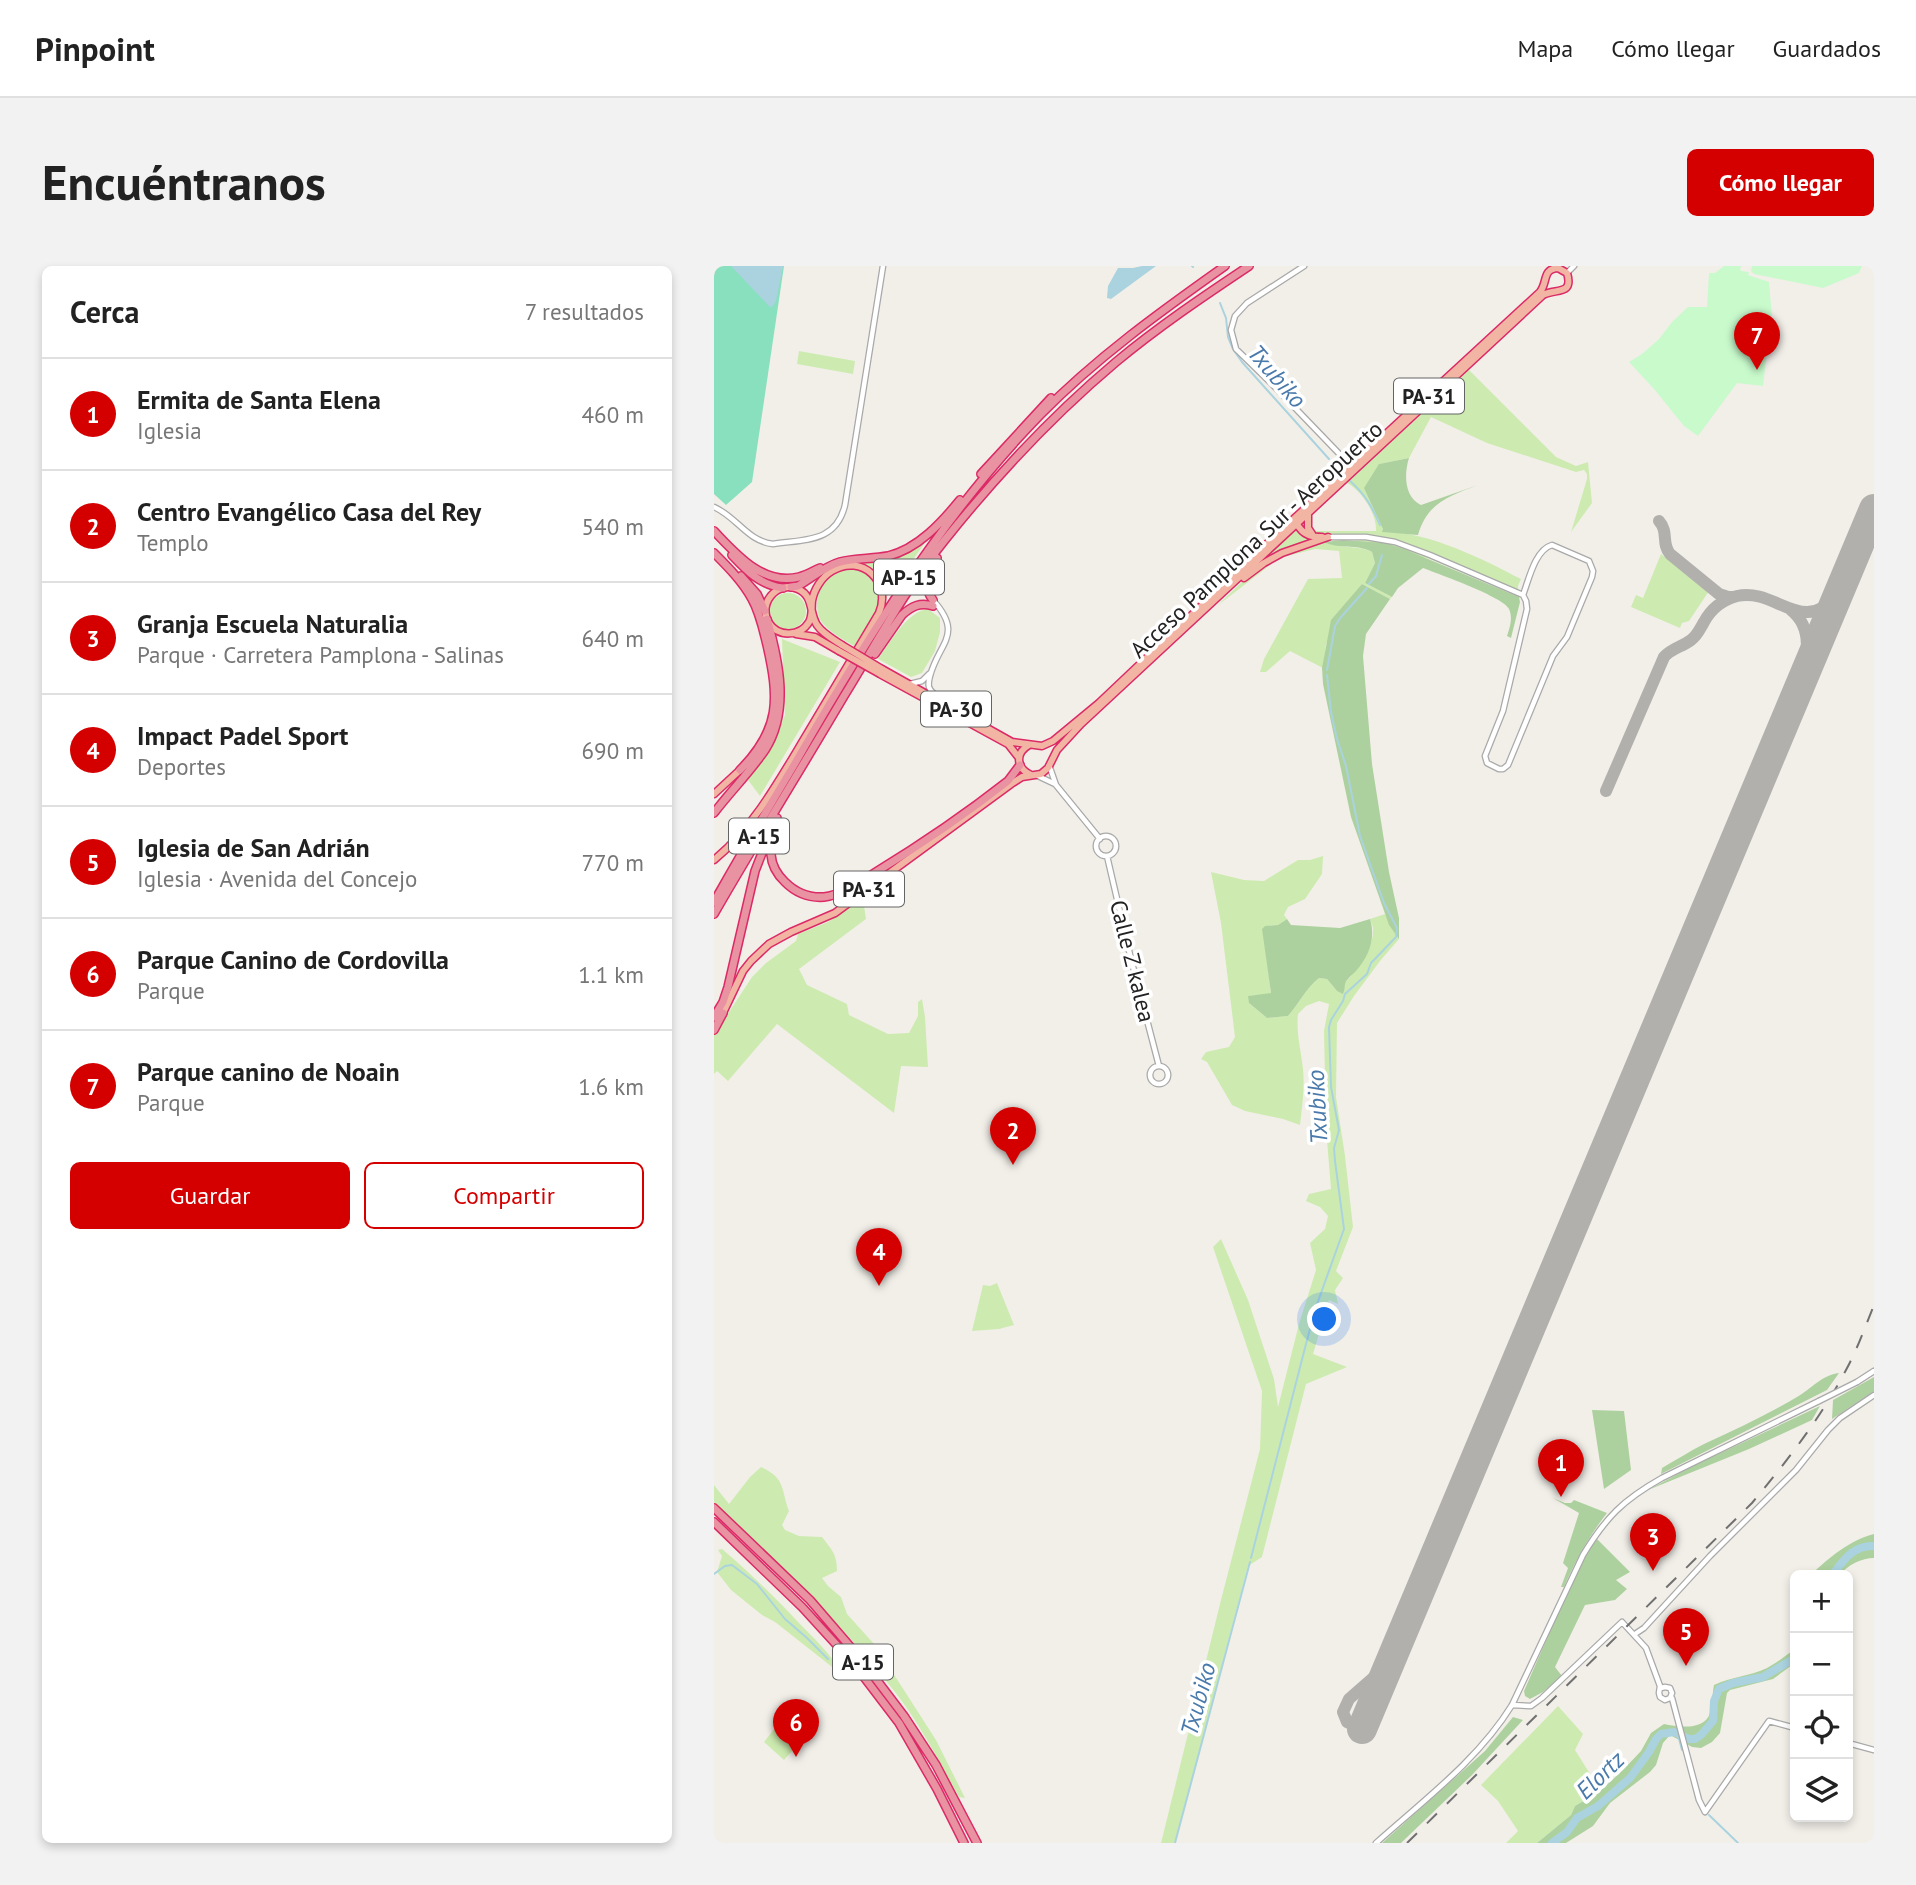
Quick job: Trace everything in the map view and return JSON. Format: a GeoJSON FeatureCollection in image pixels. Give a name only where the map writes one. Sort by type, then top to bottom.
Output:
{"type":"FeatureCollection","features":[{"type":"Feature","properties":{"kind":"highway","name":"AP-15"},"geometry":{"type":"LineString","coordinates":[[803,757],[835,692],[928,548],[980,481],[1040,415],[1090,368],[1159,312],[1225,266]]}},
{"type":"Feature","properties":{"kind":"highway","name":"AP-15"},"geometry":{"type":"LineString","coordinates":[[803,757],[945,539],[1006,469],[1068,405],[1116,362],[1165,324],[1249,266]]}},
{"type":"Feature","properties":{"kind":"highway"},"geometry":{"type":"LineString","coordinates":[[1547,268],[1569,269],[1566,289],[1553,291],[1545,282],[1547,268]]}},
{"type":"Feature","properties":{"kind":"highway","name":"Acceso Pamplona Sur - Aeropuerto"},"geometry":{"type":"LineString","coordinates":[[1042,746],[1058,738],[1134,670],[1307,505],[1540,292],[1545,282]]}},
{"type":"Feature","properties":{"kind":"highway","name":"Acceso Pamplona Sur - Aeropuerto"},"geometry":{"type":"LineString","coordinates":[[1050,763],[1062,743],[1081,724],[1543,295],[1553,291]]}},
{"type":"Feature","properties":{"kind":"highway"},"geometry":{"type":"LineString","coordinates":[[714,794],[743,772],[766,748],[775,728],[779,712],[780,685],[766,615],[766,603],[770,596],[787,587],[798,586],[825,568],[842,561],[893,555],[931,531],[1039,409],[1070,381],[1090,368]]}},
{"type":"Feature","properties":{"kind":"highway"},"geometry":{"type":"LineString","coordinates":[[1307,505],[1297,524],[1306,534],[1324,537]]}},
{"type":"Feature","properties":{"kind":"highway"},"geometry":{"type":"LineString","coordinates":[[1308,514],[1308,528],[1312,534]]}},
{"type":"Feature","properties":{"kind":"highway"},"geometry":{"type":"LineString","coordinates":[[1272,538],[1297,524],[1312,534],[1324,537]]}},
{"type":"Feature","properties":{"kind":"highway"},"geometry":{"type":"LineString","coordinates":[[860,669],[872,659],[902,615],[918,604],[932,601],[926,588],[929,571],[949,543],[954,531]]}},
{"type":"Feature","properties":{"kind":"highway"},"geometry":{"type":"LineString","coordinates":[[714,534],[752,567],[779,578],[800,577],[846,557],[878,557]]}},
{"type":"Feature","properties":{"kind":"highway","name":"PA-30"},"geometry":{"type":"LineString","coordinates":[[714,534],[754,577],[764,583],[798,589],[805,594],[818,627],[841,648]]}},
{"type":"Feature","properties":{"kind":"highway"},"geometry":{"type":"LineString","coordinates":[[1212,603],[1225,596],[1264,563],[1324,537]]}},
{"type":"Feature","properties":{"kind":"highway"},"geometry":{"type":"LineString","coordinates":[[714,550],[743,584],[759,613],[772,667],[775,708],[774,722],[768,738],[714,813]]}},
{"type":"Feature","properties":{"kind":"highway","name":"PA-30"},"geometry":{"type":"LineString","coordinates":[[714,550],[753,589],[776,630],[807,635],[841,648],[1008,744],[1019,761]]}},
{"type":"Feature","properties":{"kind":"highway"},"geometry":{"type":"LineString","coordinates":[[714,860],[746,827],[785,772],[879,613],[883,595],[879,582],[860,567],[846,566],[833,570],[821,580],[815,591],[811,615],[804,628],[791,634]]}},
{"type":"Feature","properties":{"kind":"highway","name":"PA-30"},"geometry":{"type":"LineString","coordinates":[[881,671],[1013,742],[1031,744]]}},
{"type":"Feature","properties":{"kind":"highway"},"geometry":{"type":"LineString","coordinates":[[776,818],[770,848],[775,870],[797,891],[805,895],[825,897],[843,891],[910,852],[990,795],[1008,781],[1023,749],[1031,744],[1042,746],[1048,752],[1050,763]]}},
{"type":"Feature","properties":{"kind":"highway"},"geometry":{"type":"LineString","coordinates":[[785,772],[803,757]]}},
{"type":"Feature","properties":{"kind":"highway"},"geometry":{"type":"LineString","coordinates":[[714,1017],[723,1002],[733,972],[755,871],[803,757]]}},
{"type":"Feature","properties":{"kind":"highway","name":"A-15"},"geometry":{"type":"LineString","coordinates":[[714,902],[803,757]]}},
{"type":"Feature","properties":{"kind":"highway","name":"A-15"},"geometry":{"type":"LineString","coordinates":[[714,914],[803,757]]}},
{"type":"Feature","properties":{"kind":"highway"},"geometry":{"type":"LineString","coordinates":[[1019,761],[1026,773],[1033,775]]}},
{"type":"Feature","properties":{"kind":"highway","name":"PA-31"},"geometry":{"type":"LineString","coordinates":[[723,1013],[743,971],[769,944],[835,913],[1011,784],[1022,777],[1041,774],[1050,763]]}},
{"type":"Feature","properties":{"kind":"highway"},"geometry":{"type":"LineString","coordinates":[[714,1028],[723,1013]]}},
{"type":"Feature","properties":{"kind":"highway","name":"A-15"},"geometry":{"type":"LineString","coordinates":[[714,1508],[810,1601],[860,1658],[904,1716],[936,1765],[980,1843]]}},
{"type":"Feature","properties":{"kind":"highway","name":"A-15"},"geometry":{"type":"LineString","coordinates":[[714,1522],[802,1607],[854,1664],[899,1723],[964,1843]]}},
{"type":"Feature","properties":{"kind":"street"},"geometry":{"type":"LineString","coordinates":[[714,506],[727,513],[751,536],[765,543],[822,536],[838,523],[845,505],[883,266]]}},
{"type":"Feature","properties":{"kind":"street"},"geometry":{"type":"LineString","coordinates":[[1304,266],[1247,303],[1235,316],[1231,330],[1236,349],[1351,466]]}},
{"type":"Feature","properties":{"kind":"street"},"geometry":{"type":"LineString","coordinates":[[1324,537],[1366,537],[1395,542],[1523,595],[1528,609],[1503,711],[1485,756],[1489,765],[1501,770],[1508,765],[1553,656],[1567,637],[1592,577],[1592,566],[1586,559],[1557,546],[1548,546],[1540,553],[1523,595]]}},
{"type":"Feature","properties":{"kind":"street"},"geometry":{"type":"LineString","coordinates":[[909,684],[922,681],[932,670],[948,634],[942,612],[932,601]]}},
{"type":"Feature","properties":{"kind":"street"},"geometry":{"type":"LineString","coordinates":[[932,670],[929,685],[931,690],[952,707]]}},
{"type":"Feature","properties":{"kind":"street"},"geometry":{"type":"LineString","coordinates":[[1050,763],[1056,785]]}},
{"type":"Feature","properties":{"kind":"street"},"geometry":{"type":"LineString","coordinates":[[1033,775],[1050,780],[1056,785],[1100,839]]}},
{"type":"Feature","properties":{"kind":"street"},"geometry":{"type":"LineString","coordinates":[[1109,837],[1116,844],[1114,852],[1107,856],[1103,856],[1096,846],[1100,839],[1109,837]]}},
{"type":"Feature","properties":{"kind":"street","name":"Calle Z kalea"},"geometry":{"type":"LineString","coordinates":[[1107,856],[1159,1066]]}},
{"type":"Feature","properties":{"kind":"street"},"geometry":{"type":"LineString","coordinates":[[1159,1066],[1167,1070],[1168,1075],[1161,1084],[1153,1082],[1150,1076],[1153,1068],[1159,1066]]}},
{"type":"Feature","properties":{"kind":"street"},"geometry":{"type":"LineString","coordinates":[[1376,1843],[1472,1756],[1498,1727],[1512,1704],[1583,1555],[1612,1513],[1637,1492],[1661,1478],[1857,1382],[1874,1371]]}},
{"type":"Feature","properties":{"kind":"street"},"geometry":{"type":"LineString","coordinates":[[1635,1634],[1644,1628],[1710,1556],[1804,1461],[1833,1424],[1874,1395]]}},
{"type":"Feature","properties":{"kind":"street"},"geometry":{"type":"LineString","coordinates":[[1512,1704],[1531,1706],[1542,1698],[1622,1622],[1646,1648],[1664,1688],[1672,1691],[1669,1699],[1705,1812],[1769,1721],[1790,1727]]}},
{"type":"Feature","properties":{"kind":"street"},"geometry":{"type":"LineString","coordinates":[[1664,1688],[1658,1693],[1660,1697],[1669,1699]]}},
{"type":"Feature","properties":{"kind":"street"},"geometry":{"type":"LineString","coordinates":[[1853,1744],[1874,1750]]}},
{"type":"Feature","properties":{"kind":"green space"},"geometry":{"type":"Polygon","coordinates":[[[714,266],[784,266],[752,482],[726,505],[714,494],[714,266]]]}},
{"type":"Feature","properties":{"kind":"green space"},"geometry":{"type":"Polygon","coordinates":[[[1724,266],[1742,266],[1741,271],[1769,282],[1773,329],[1768,341],[1763,386],[1737,383],[1698,436],[1684,426],[1629,362],[1659,339],[1688,307],[1707,307],[1709,273],[1715,273],[1724,266]]]}},
{"type":"Feature","properties":{"kind":"green space"},"geometry":{"type":"Polygon","coordinates":[[[1752,266],[1862,266],[1859,273],[1823,288],[1754,274],[1751,271],[1752,266]]]}},
{"type":"Feature","properties":{"kind":"green space"},"geometry":{"type":"Polygon","coordinates":[[[799,351],[855,361],[853,374],[797,364],[799,351]]]}},
{"type":"Feature","properties":{"kind":"green space"},"geometry":{"type":"Polygon","coordinates":[[[1469,370],[1556,457],[1576,466],[1588,462],[1592,503],[1571,532],[1587,479],[1584,470],[1576,472],[1487,443],[1431,417],[1409,458],[1379,464],[1383,532],[1435,541],[1489,563],[1521,579],[1518,586],[1519,597],[1430,559],[1354,540],[1324,541],[1372,552],[1375,563],[1365,583],[1392,597],[1390,599],[1362,584],[1326,644],[1323,668],[1290,651],[1266,672],[1260,672],[1264,659],[1308,579],[1342,578],[1339,551],[1315,549],[1279,558],[1217,606],[1310,516],[1311,527],[1315,531],[1376,531],[1374,517],[1367,504],[1358,491],[1347,483],[1469,370]]]}},
{"type":"Feature","properties":{"kind":"green space"},"geometry":{"type":"Polygon","coordinates":[[[1409,458],[1406,471],[1408,491],[1421,505],[1478,485],[1440,502],[1427,515],[1418,535],[1382,532],[1364,488],[1379,464],[1409,458]]]}},
{"type":"Feature","properties":{"kind":"green space"},"geometry":{"type":"Polygon","coordinates":[[[929,537],[886,598],[879,579],[863,564],[883,560],[929,537]]]}},
{"type":"Feature","properties":{"kind":"green space"},"geometry":{"type":"Polygon","coordinates":[[[1343,540],[1385,543],[1404,549],[1519,597],[1511,638],[1507,636],[1511,619],[1509,609],[1496,598],[1423,568],[1398,588],[1392,597],[1365,583],[1375,563],[1372,552],[1324,542],[1343,540]]]}},
{"type":"Feature","properties":{"kind":"green space"},"geometry":{"type":"Polygon","coordinates":[[[1661,554],[1709,591],[1689,621],[1682,623],[1680,628],[1631,607],[1636,595],[1643,598],[1661,554]]]}},
{"type":"Feature","properties":{"kind":"green space"},"geometry":{"type":"Polygon","coordinates":[[[850,568],[870,578],[878,597],[873,617],[854,646],[826,627],[819,618],[817,607],[819,593],[826,582],[837,573],[850,568]]]}},
{"type":"Feature","properties":{"kind":"green space"},"geometry":{"type":"Polygon","coordinates":[[[1362,584],[1390,599],[1366,634],[1363,656],[1372,764],[1399,918],[1399,939],[1389,925],[1351,817],[1323,684],[1322,668],[1331,620],[1362,584]]]}},
{"type":"Feature","properties":{"kind":"green space"},"geometry":{"type":"Polygon","coordinates":[[[788,593],[800,599],[806,611],[800,623],[788,629],[776,623],[770,611],[776,599],[788,593]]]}},
{"type":"Feature","properties":{"kind":"green space"},"geometry":{"type":"Polygon","coordinates":[[[928,609],[940,618],[940,632],[935,651],[922,673],[911,677],[878,659],[906,621],[928,609]]]}},
{"type":"Feature","properties":{"kind":"green space"},"geometry":{"type":"Polygon","coordinates":[[[782,639],[840,662],[760,796],[748,780],[771,748],[785,715],[782,639]]]}},
{"type":"Feature","properties":{"kind":"green space"},"geometry":{"type":"Polygon","coordinates":[[[1323,856],[1322,874],[1305,899],[1288,907],[1284,915],[1287,919],[1278,925],[1271,925],[1264,932],[1271,994],[1249,996],[1249,1003],[1267,1018],[1288,1016],[1319,978],[1327,979],[1337,991],[1366,954],[1373,937],[1370,919],[1385,914],[1399,939],[1354,996],[1337,1023],[1336,1097],[1353,1227],[1336,1271],[1343,1278],[1335,1290],[1338,1304],[1329,1300],[1313,1354],[1347,1367],[1306,1384],[1262,1557],[1248,1566],[1175,1843],[1161,1843],[1260,1449],[1262,1391],[1213,1247],[1221,1239],[1248,1300],[1274,1379],[1278,1407],[1316,1270],[1310,1243],[1325,1229],[1328,1216],[1320,1207],[1306,1201],[1309,1194],[1331,1189],[1326,1128],[1324,1031],[1329,1004],[1319,1001],[1306,1006],[1298,1014],[1304,1083],[1300,1125],[1232,1105],[1207,1062],[1201,1059],[1206,1052],[1229,1047],[1235,1037],[1221,923],[1211,872],[1244,880],[1264,881],[1298,860],[1323,856]]]}},
{"type":"Feature","properties":{"kind":"green space"},"geometry":{"type":"Polygon","coordinates":[[[863,899],[866,919],[799,969],[807,985],[847,1004],[849,1015],[888,1034],[909,1033],[918,1016],[918,1002],[922,999],[928,1067],[901,1066],[894,1113],[777,1024],[728,1081],[717,1071],[714,1074],[714,1035],[752,977],[796,941],[798,934],[828,922],[863,899]]]}},
{"type":"Feature","properties":{"kind":"green space"},"geometry":{"type":"Polygon","coordinates":[[[1287,919],[1291,925],[1340,928],[1370,919],[1372,940],[1365,959],[1346,983],[1343,994],[1327,979],[1319,978],[1288,1016],[1267,1018],[1249,1003],[1248,996],[1271,993],[1262,929],[1265,926],[1278,925],[1287,919]]]}},
{"type":"Feature","properties":{"kind":"green space"},"geometry":{"type":"Polygon","coordinates":[[[997,1283],[1014,1325],[972,1331],[983,1285],[997,1283]]]}},
{"type":"Feature","properties":{"kind":"green space"},"geometry":{"type":"Polygon","coordinates":[[[1839,1373],[1827,1390],[1661,1474],[1662,1468],[1693,1450],[1774,1410],[1822,1379],[1839,1373]]]}},
{"type":"Feature","properties":{"kind":"green space"},"geometry":{"type":"Polygon","coordinates":[[[1874,1377],[1874,1391],[1832,1419],[1833,1400],[1874,1377]]]}},
{"type":"Feature","properties":{"kind":"green space"},"geometry":{"type":"Polygon","coordinates":[[[1820,1406],[1812,1420],[1648,1490],[1695,1465],[1820,1406]]]}},
{"type":"Feature","properties":{"kind":"green space"},"geometry":{"type":"Polygon","coordinates":[[[1592,1410],[1624,1411],[1631,1470],[1604,1489],[1592,1410]]]}},
{"type":"Feature","properties":{"kind":"green space"},"geometry":{"type":"Polygon","coordinates":[[[761,1467],[775,1476],[781,1485],[789,1511],[782,1525],[785,1530],[799,1536],[822,1537],[831,1549],[837,1571],[822,1578],[841,1597],[847,1614],[875,1645],[936,1740],[965,1798],[959,1797],[915,1720],[898,1696],[855,1644],[714,1502],[714,1485],[729,1504],[761,1467]]]}},
{"type":"Feature","properties":{"kind":"green space"},"geometry":{"type":"Polygon","coordinates":[[[1553,1498],[1565,1503],[1574,1500],[1607,1513],[1583,1548],[1564,1587],[1561,1587],[1568,1568],[1563,1563],[1579,1513],[1553,1498]]]}},
{"type":"Feature","properties":{"kind":"green space"},"geometry":{"type":"Polygon","coordinates":[[[1874,1534],[1874,1558],[1855,1563],[1845,1570],[1816,1570],[1840,1550],[1874,1534]]]}},
{"type":"Feature","properties":{"kind":"green space"},"geometry":{"type":"Polygon","coordinates":[[[1596,1538],[1630,1572],[1616,1580],[1627,1589],[1615,1600],[1585,1605],[1555,1667],[1562,1676],[1530,1699],[1525,1696],[1524,1691],[1575,1574],[1596,1538]]]}},
{"type":"Feature","properties":{"kind":"green space"},"geometry":{"type":"Polygon","coordinates":[[[722,1549],[816,1640],[837,1665],[841,1674],[731,1590],[717,1572],[722,1556],[718,1550],[722,1549]]]}},
{"type":"Feature","properties":{"kind":"green space"},"geometry":{"type":"Polygon","coordinates":[[[1790,1653],[1790,1667],[1773,1679],[1727,1693],[1720,1733],[1712,1742],[1701,1748],[1692,1747],[1670,1735],[1663,1743],[1656,1765],[1610,1803],[1593,1826],[1566,1843],[1537,1843],[1571,1815],[1575,1806],[1600,1791],[1623,1770],[1641,1751],[1651,1733],[1664,1724],[1690,1726],[1707,1719],[1711,1710],[1714,1685],[1754,1673],[1790,1653]]]}},
{"type":"Feature","properties":{"kind":"green space"},"geometry":{"type":"Polygon","coordinates":[[[1558,1706],[1583,1734],[1575,1750],[1600,1791],[1575,1806],[1571,1815],[1537,1843],[1506,1843],[1518,1831],[1498,1801],[1481,1785],[1558,1706]]]}},
{"type":"Feature","properties":{"kind":"green space"},"geometry":{"type":"Polygon","coordinates":[[[1513,1717],[1523,1720],[1472,1775],[1401,1843],[1382,1843],[1485,1751],[1513,1717]]]}},
{"type":"Feature","properties":{"kind":"green space"},"geometry":{"type":"Polygon","coordinates":[[[778,1724],[799,1743],[784,1760],[764,1742],[778,1724]]]}},
{"type":"Feature","properties":{"kind":"water"},"geometry":{"type":"Polygon","coordinates":[[[731,266],[783,266],[773,306],[770,307],[731,266]]]}},
{"type":"Feature","properties":{"kind":"water"},"geometry":{"type":"Polygon","coordinates":[[[1156,266],[1111,299],[1107,298],[1108,286],[1118,268],[1156,266]]]}},
{"type":"Feature","properties":{"kind":"waterway","name":"Txubiko"},"geometry":{"type":"LineString","coordinates":[[1220,303],[1226,318],[1228,337],[1242,362],[1329,459]]}},
{"type":"Feature","properties":{"kind":"waterway","name":"Txubiko"},"geometry":{"type":"LineString","coordinates":[[1350,481],[1368,501],[1380,525]]}},
{"type":"Feature","properties":{"kind":"waterway","name":"Txubiko"},"geometry":{"type":"LineString","coordinates":[[1369,584],[1376,576],[1382,555]]}},
{"type":"Feature","properties":{"kind":"waterway","name":"Txubiko"},"geometry":{"type":"LineString","coordinates":[[1327,670],[1335,626],[1367,588]]}},
{"type":"Feature","properties":{"kind":"waterway","name":"Txubiko"},"geometry":{"type":"LineString","coordinates":[[1251,1558],[1316,1307],[1344,1229],[1334,1148],[1339,1130],[1331,1087],[1329,1027],[1345,994],[1367,974],[1371,963],[1396,937],[1397,928],[1384,903],[1360,836],[1346,766],[1331,712],[1327,675]]}},
{"type":"Feature","properties":{"kind":"waterway","name":"Elortz"},"geometry":{"type":"LineString","coordinates":[[1836,1570],[1855,1551],[1874,1546]]}},
{"type":"Feature","properties":{"kind":"waterway","name":"Txubiko"},"geometry":{"type":"LineString","coordinates":[[1175,1843],[1250,1562]]}},
{"type":"Feature","properties":{"kind":"waterway"},"geometry":{"type":"LineString","coordinates":[[714,1574],[725,1566],[732,1565],[757,1584],[785,1619],[828,1659]]}},
{"type":"Feature","properties":{"kind":"waterway","name":"Elortz"},"geometry":{"type":"LineString","coordinates":[[1552,1843],[1567,1832],[1577,1818],[1598,1806],[1630,1778],[1661,1734],[1674,1732],[1689,1739],[1701,1735],[1713,1721],[1714,1701],[1719,1689],[1733,1683],[1763,1677],[1790,1661]]}},
{"type":"Feature","properties":{"kind":"waterway"},"geometry":{"type":"LineString","coordinates":[[1678,1735],[1682,1750]]}},
{"type":"Feature","properties":{"kind":"waterway"},"geometry":{"type":"LineString","coordinates":[[1709,1815],[1738,1843]]}},
{"type":"Feature","properties":{"kind":"taxiway"},"geometry":{"type":"LineString","coordinates":[[1659,521],[1664,529],[1670,554],[1719,594],[1733,597]]}},
{"type":"Feature","properties":{"kind":"taxiway"},"geometry":{"type":"LineString","coordinates":[[1606,791],[1664,657],[1693,638],[1718,606],[1737,596],[1751,595],[1788,608],[1812,612],[1825,607],[1838,595]]}},
{"type":"Feature","properties":{"kind":"taxiway"},"geometry":{"type":"LineString","coordinates":[[1791,610],[1798,617],[1806,634],[1807,653],[1801,682]]}},
{"type":"Feature","properties":{"kind":"taxiway"},"geometry":{"type":"LineString","coordinates":[[1376,1697],[1375,1711],[1367,1726],[1355,1726],[1347,1722],[1343,1712],[1349,1699],[1389,1664]]}},
{"type":"Feature","properties":{"kind":"runway"},"geometry":{"type":"LineString","coordinates":[[1362,1729],[1874,509]]}},
{"type":"Feature","properties":{"kind":"railway"},"geometry":{"type":"LineString","coordinates":[[1407,1843],[1752,1503],[1825,1406],[1850,1362],[1874,1305]]}},
{"type":"Feature","properties":{"kind":"place","name":"Parque canino de Noain"},"geometry":{"type":"Point","coordinates":[1757,370]}},
{"type":"Feature","properties":{"kind":"place","name":"Centro Evangélico Casa del Rey"},"geometry":{"type":"Point","coordinates":[1013,1165]}},
{"type":"Feature","properties":{"kind":"place","name":"Impact Padel Sport"},"geometry":{"type":"Point","coordinates":[879,1286]}},
{"type":"Feature","properties":{"kind":"place","name":"Ermita de Santa Elena"},"geometry":{"type":"Point","coordinates":[1561,1497]}},
{"type":"Feature","properties":{"kind":"place","name":"Granja Escuela Naturalia"},"geometry":{"type":"Point","coordinates":[1653,1571]}},
{"type":"Feature","properties":{"kind":"place","name":"Iglesia de San Adrián"},"geometry":{"type":"Point","coordinates":[1686,1666]}},
{"type":"Feature","properties":{"kind":"place","name":"Parque Canino de Cordovilla"},"geometry":{"type":"Point","coordinates":[796,1757]}}]}
